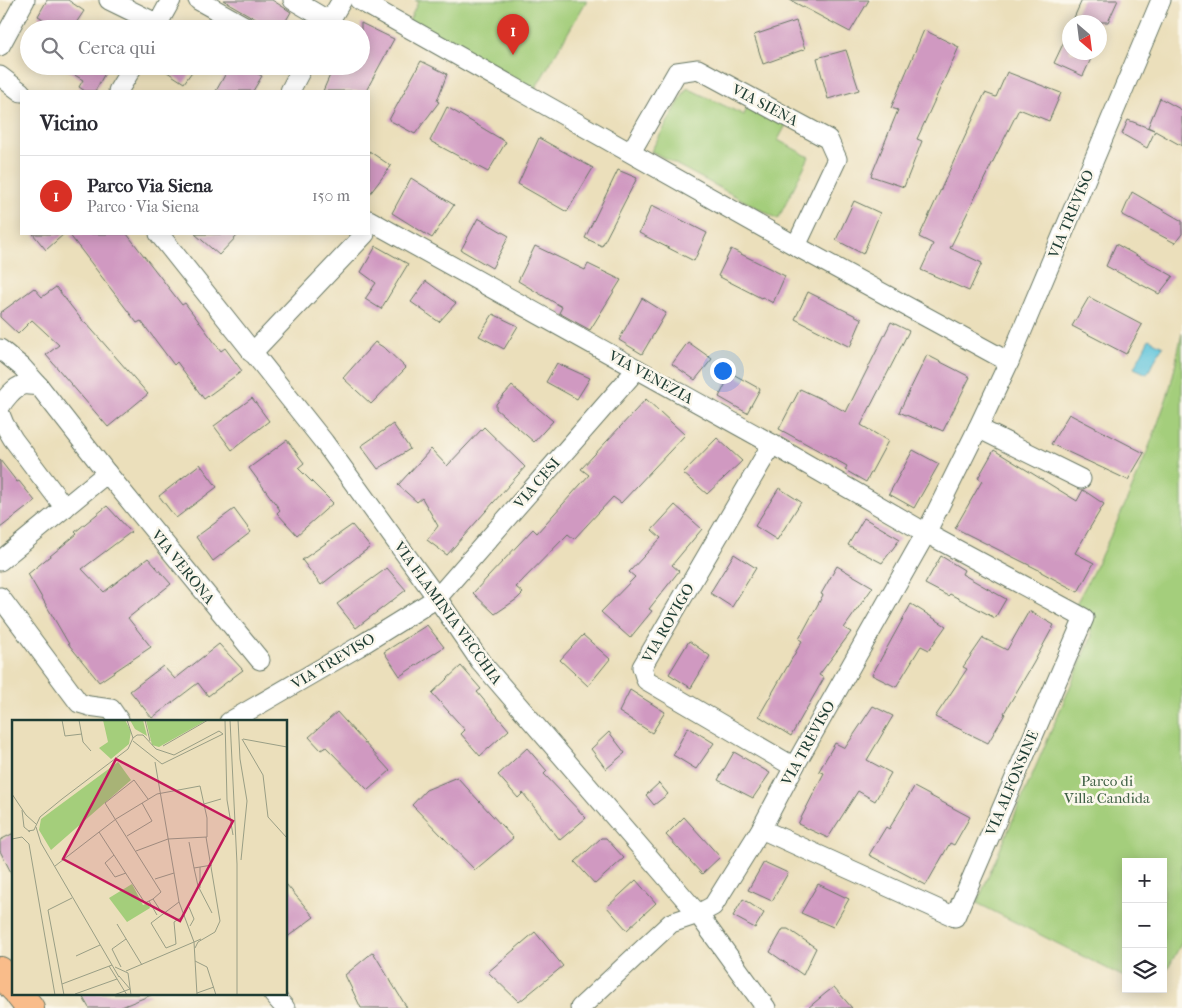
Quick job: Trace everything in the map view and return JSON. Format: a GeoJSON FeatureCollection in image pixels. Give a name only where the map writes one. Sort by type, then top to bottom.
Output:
{"type":"FeatureCollection","features":[{"type":"Feature","properties":{"kind":"highway"},"geometry":{"type":"LineString","coordinates":[[0,971],[12,986]]}},
{"type":"Feature","properties":{"kind":"highway"},"geometry":{"type":"LineString","coordinates":[[21,996],[30,1008]]}},
{"type":"Feature","properties":{"kind":"street"},"geometry":{"type":"LineString","coordinates":[[0,46],[25,0]]}},
{"type":"Feature","properties":{"kind":"street"},"geometry":{"type":"LineString","coordinates":[[109,0],[145,20]]}},
{"type":"Feature","properties":{"kind":"street"},"geometry":{"type":"LineString","coordinates":[[159,20],[171,0]]}},
{"type":"Feature","properties":{"kind":"street"},"geometry":{"type":"LineString","coordinates":[[198,0],[234,20]]}},
{"type":"Feature","properties":{"kind":"street"},"geometry":{"type":"LineString","coordinates":[[293,0],[320,20]]}},
{"type":"Feature","properties":{"kind":"street"},"geometry":{"type":"LineString","coordinates":[[330,20],[342,0]]}},
{"type":"Feature","properties":{"kind":"street"},"geometry":{"type":"LineString","coordinates":[[359,0],[796,246],[1009,362]]}},
{"type":"Feature","properties":{"kind":"street","name":"VIA TREVISO"},"geometry":{"type":"LineString","coordinates":[[580,1008],[671,923],[698,914],[713,906],[760,829],[926,533],[978,428],[1009,362],[1161,0]]}},
{"type":"Feature","properties":{"kind":"street","name":"VIA SIENA"},"geometry":{"type":"LineString","coordinates":[[630,152],[677,72],[698,69],[828,140],[837,159],[796,246]]}},
{"type":"Feature","properties":{"kind":"street"},"geometry":{"type":"LineString","coordinates":[[119,90],[128,75]]}},
{"type":"Feature","properties":{"kind":"street"},"geometry":{"type":"LineString","coordinates":[[291,90],[298,75]]}},
{"type":"Feature","properties":{"kind":"street"},"geometry":{"type":"LineString","coordinates":[[0,76],[20,91]]}},
{"type":"Feature","properties":{"kind":"street","name":"VIA VENEZIA"},"geometry":{"type":"LineString","coordinates":[[370,228],[636,369],[772,444],[926,533]]}},
{"type":"Feature","properties":{"kind":"street","name":"VIA FLAMINIA VECCHIA"},"geometry":{"type":"LineString","coordinates":[[159,235],[324,442],[437,598],[480,661],[698,914],[766,1008]]}},
{"type":"Feature","properties":{"kind":"street","name":"VIA VENEZIA"},"geometry":{"type":"LineString","coordinates":[[252,353],[362,235]]}},
{"type":"Feature","properties":{"kind":"street","name":"VIA VERONA"},"geometry":{"type":"LineString","coordinates":[[0,349],[22,367],[39,386],[107,473],[260,660]]}},
{"type":"Feature","properties":{"kind":"street","name":"VIA CESI"},"geometry":{"type":"LineString","coordinates":[[437,598],[636,369]]}},
{"type":"Feature","properties":{"kind":"street"},"geometry":{"type":"LineString","coordinates":[[0,407],[12,392],[23,385],[39,386]]}},
{"type":"Feature","properties":{"kind":"street"},"geometry":{"type":"LineString","coordinates":[[0,414],[14,439],[65,508]]}},
{"type":"Feature","properties":{"kind":"street"},"geometry":{"type":"LineString","coordinates":[[978,428],[1081,479]]}},
{"type":"Feature","properties":{"kind":"street","name":"VIA ROVIGO"},"geometry":{"type":"LineString","coordinates":[[772,444],[642,667],[646,680],[794,767]]}},
{"type":"Feature","properties":{"kind":"street"},"geometry":{"type":"LineString","coordinates":[[0,561],[107,473]]}},
{"type":"Feature","properties":{"kind":"street","name":"VIA ALFONSINE"},"geometry":{"type":"LineString","coordinates":[[760,829],[955,917],[1084,618],[926,533]]}},
{"type":"Feature","properties":{"kind":"street"},"geometry":{"type":"LineString","coordinates":[[0,597],[79,703],[112,709],[119,720]]}},
{"type":"Feature","properties":{"kind":"street","name":"VIA TREVISO"},"geometry":{"type":"LineString","coordinates":[[232,720],[358,647],[437,598]]}},
{"type":"Feature","properties":{"kind":"street"},"geometry":{"type":"LineString","coordinates":[[275,996],[285,1008]]}},
{"type":"Feature","properties":{"kind":"green space"},"geometry":{"type":"Polygon","coordinates":[[[415,0],[587,0],[535,89],[409,21],[418,2],[415,0]]]}},
{"type":"Feature","properties":{"kind":"green space"},"geometry":{"type":"Polygon","coordinates":[[[687,88],[744,115],[749,102],[787,123],[778,140],[809,157],[778,219],[651,151],[687,88]]]}},
{"type":"Feature","properties":{"kind":"green space","name":"Parco di Villa Candida"},"geometry":{"type":"Polygon","coordinates":[[[1182,333],[1182,942],[1167,970],[1167,858],[1122,858],[1122,976],[977,903],[1092,636],[1088,617],[1075,606],[1114,529],[1137,477],[1158,424],[1174,373],[1182,333]]]}},
{"type":"Feature","properties":{"kind":"water"},"geometry":{"type":"Polygon","coordinates":[[[1149,339],[1163,346],[1147,374],[1134,368],[1149,339]]]}},
{"type":"Feature","properties":{"kind":"building"},"geometry":{"type":"Polygon","coordinates":[[[47,0],[68,0],[84,11],[78,20],[45,20],[38,16],[47,0]]]}},
{"type":"Feature","properties":{"kind":"building"},"geometry":{"type":"Polygon","coordinates":[[[223,0],[272,0],[291,12],[286,20],[257,20],[223,0]]]}},
{"type":"Feature","properties":{"kind":"building"},"geometry":{"type":"Polygon","coordinates":[[[790,0],[869,0],[850,32],[790,0]]]}},
{"type":"Feature","properties":{"kind":"building"},"geometry":{"type":"Polygon","coordinates":[[[1082,0],[1118,0],[1108,22],[1107,15],[1075,15],[1082,0]]]}},
{"type":"Feature","properties":{"kind":"building"},"geometry":{"type":"Polygon","coordinates":[[[796,21],[805,49],[763,64],[754,35],[796,21]]]}},
{"type":"Feature","properties":{"kind":"building"},"geometry":{"type":"Polygon","coordinates":[[[370,27],[394,39],[367,90],[323,90],[330,75],[370,75],[370,27]]]}},
{"type":"Feature","properties":{"kind":"building"},"geometry":{"type":"Polygon","coordinates":[[[924,30],[959,47],[917,139],[922,141],[904,187],[871,176],[898,110],[891,108],[924,30]]]}},
{"type":"Feature","properties":{"kind":"building"},"geometry":{"type":"Polygon","coordinates":[[[1062,46],[1062,60],[1090,60],[1083,76],[1054,63],[1062,46]]]}},
{"type":"Feature","properties":{"kind":"building"},"geometry":{"type":"Polygon","coordinates":[[[846,50],[859,90],[828,99],[817,58],[846,50]]]}},
{"type":"Feature","properties":{"kind":"building"},"geometry":{"type":"Polygon","coordinates":[[[421,61],[447,74],[437,101],[439,102],[415,134],[389,120],[421,61]]]}},
{"type":"Feature","properties":{"kind":"building"},"geometry":{"type":"Polygon","coordinates":[[[1007,72],[1061,93],[1049,121],[1019,109],[950,248],[982,263],[969,291],[921,270],[933,244],[919,237],[985,93],[996,97],[1007,72]]]}},
{"type":"Feature","properties":{"kind":"building"},"geometry":{"type":"Polygon","coordinates":[[[75,75],[104,75],[96,90],[84,90],[79,87],[83,80],[75,75]]]}},
{"type":"Feature","properties":{"kind":"building"},"geometry":{"type":"Polygon","coordinates":[[[172,75],[190,75],[184,83],[172,75]]]}},
{"type":"Feature","properties":{"kind":"building"},"geometry":{"type":"Polygon","coordinates":[[[225,75],[262,76],[254,90],[217,90],[225,75]]]}},
{"type":"Feature","properties":{"kind":"building"},"geometry":{"type":"Polygon","coordinates":[[[1160,98],[1182,110],[1182,146],[1155,131],[1147,148],[1122,134],[1128,120],[1154,130],[1148,127],[1160,98]]]}},
{"type":"Feature","properties":{"kind":"building"},"geometry":{"type":"Polygon","coordinates":[[[447,107],[506,142],[488,172],[430,141],[447,107]]]}},
{"type":"Feature","properties":{"kind":"building"},"geometry":{"type":"Polygon","coordinates":[[[539,138],[593,168],[567,212],[518,184],[539,138]]]}},
{"type":"Feature","properties":{"kind":"building"},"geometry":{"type":"Polygon","coordinates":[[[370,152],[391,166],[370,194],[370,152]]]}},
{"type":"Feature","properties":{"kind":"building"},"geometry":{"type":"Polygon","coordinates":[[[618,170],[637,178],[602,246],[585,238],[618,170]]]}},
{"type":"Feature","properties":{"kind":"building"},"geometry":{"type":"Polygon","coordinates":[[[411,178],[454,205],[432,238],[392,213],[411,178]]]}},
{"type":"Feature","properties":{"kind":"building"},"geometry":{"type":"Polygon","coordinates":[[[1132,192],[1182,221],[1182,234],[1175,243],[1122,215],[1132,192]]]}},
{"type":"Feature","properties":{"kind":"building"},"geometry":{"type":"Polygon","coordinates":[[[854,201],[880,213],[863,254],[836,240],[854,201]]]}},
{"type":"Feature","properties":{"kind":"building"},"geometry":{"type":"Polygon","coordinates":[[[652,205],[707,233],[694,261],[639,233],[652,205]]]}},
{"type":"Feature","properties":{"kind":"building"},"geometry":{"type":"Polygon","coordinates":[[[478,218],[509,236],[492,268],[461,250],[478,218]]]}},
{"type":"Feature","properties":{"kind":"building"},"geometry":{"type":"Polygon","coordinates":[[[34,235],[63,235],[46,250],[34,235]]]}},
{"type":"Feature","properties":{"kind":"building"},"geometry":{"type":"Polygon","coordinates":[[[70,235],[128,235],[182,305],[185,303],[221,351],[225,348],[242,371],[204,399],[177,362],[174,365],[141,321],[137,323],[70,235]]]}},
{"type":"Feature","properties":{"kind":"building"},"geometry":{"type":"Polygon","coordinates":[[[196,235],[238,235],[219,255],[196,235]]]}},
{"type":"Feature","properties":{"kind":"building"},"geometry":{"type":"Polygon","coordinates":[[[1116,244],[1173,276],[1159,294],[1106,266],[1116,244]]]}},
{"type":"Feature","properties":{"kind":"building"},"geometry":{"type":"Polygon","coordinates":[[[376,246],[408,264],[381,309],[365,299],[376,283],[361,272],[376,246]]]}},
{"type":"Feature","properties":{"kind":"building"},"geometry":{"type":"Polygon","coordinates":[[[535,246],[585,270],[588,264],[621,280],[590,330],[559,313],[562,307],[518,281],[535,246]]]}},
{"type":"Feature","properties":{"kind":"building"},"geometry":{"type":"Polygon","coordinates":[[[731,249],[785,276],[773,303],[718,276],[731,249]]]}},
{"type":"Feature","properties":{"kind":"building"},"geometry":{"type":"Polygon","coordinates":[[[426,281],[456,303],[439,322],[411,302],[426,281]]]}},
{"type":"Feature","properties":{"kind":"building"},"geometry":{"type":"Polygon","coordinates":[[[56,287],[85,324],[148,394],[108,427],[46,355],[59,345],[32,320],[18,334],[0,317],[0,313],[34,288],[42,297],[56,287]]]}},
{"type":"Feature","properties":{"kind":"building"},"geometry":{"type":"Polygon","coordinates":[[[808,292],[862,319],[850,347],[795,319],[808,292]]]}},
{"type":"Feature","properties":{"kind":"building"},"geometry":{"type":"Polygon","coordinates":[[[1089,297],[1142,325],[1126,354],[1072,326],[1089,297]]]}},
{"type":"Feature","properties":{"kind":"building"},"geometry":{"type":"Polygon","coordinates":[[[642,298],[666,313],[642,354],[619,340],[642,298]]]}},
{"type":"Feature","properties":{"kind":"building"},"geometry":{"type":"Polygon","coordinates":[[[493,314],[518,326],[504,349],[479,336],[493,314]]]}},
{"type":"Feature","properties":{"kind":"building"},"geometry":{"type":"Polygon","coordinates":[[[891,322],[909,331],[861,425],[888,441],[866,482],[845,470],[847,466],[779,429],[800,389],[846,412],[891,322]]]}},
{"type":"Feature","properties":{"kind":"building"},"geometry":{"type":"Polygon","coordinates":[[[375,342],[386,349],[406,368],[371,404],[343,378],[375,342]]]}},
{"type":"Feature","properties":{"kind":"building"},"geometry":{"type":"Polygon","coordinates":[[[688,342],[712,359],[695,380],[672,364],[688,342]]]}},
{"type":"Feature","properties":{"kind":"building"},"geometry":{"type":"Polygon","coordinates":[[[927,355],[970,377],[943,431],[899,412],[927,355]]]}},
{"type":"Feature","properties":{"kind":"building"},"geometry":{"type":"Polygon","coordinates":[[[557,363],[590,378],[577,399],[546,382],[557,363]]]}},
{"type":"Feature","properties":{"kind":"building"},"geometry":{"type":"Polygon","coordinates":[[[731,373],[760,389],[747,413],[719,397],[731,373]]]}},
{"type":"Feature","properties":{"kind":"building"},"geometry":{"type":"Polygon","coordinates":[[[512,386],[553,421],[534,442],[496,409],[496,404],[512,386]]]}},
{"type":"Feature","properties":{"kind":"building"},"geometry":{"type":"Polygon","coordinates":[[[252,398],[269,421],[232,450],[214,426],[252,398]]]}},
{"type":"Feature","properties":{"kind":"building"},"geometry":{"type":"Polygon","coordinates":[[[646,399],[685,435],[621,503],[613,497],[574,539],[568,534],[516,587],[523,593],[495,614],[473,593],[533,529],[537,533],[589,475],[581,469],[646,399]]]}},
{"type":"Feature","properties":{"kind":"building"},"geometry":{"type":"Polygon","coordinates":[[[1069,414],[1144,453],[1128,480],[1051,444],[1069,414]]]}},
{"type":"Feature","properties":{"kind":"building"},"geometry":{"type":"Polygon","coordinates":[[[393,424],[410,449],[378,469],[361,446],[393,424]]]}},
{"type":"Feature","properties":{"kind":"building"},"geometry":{"type":"Polygon","coordinates":[[[484,427],[525,467],[447,555],[427,540],[438,526],[422,498],[417,502],[398,485],[431,449],[447,466],[484,427]]]}},
{"type":"Feature","properties":{"kind":"building"},"geometry":{"type":"Polygon","coordinates":[[[717,438],[742,461],[707,494],[683,473],[717,438]]]}},
{"type":"Feature","properties":{"kind":"building"},"geometry":{"type":"Polygon","coordinates":[[[287,440],[304,463],[298,468],[333,503],[297,535],[277,513],[280,510],[249,468],[287,440]]]}},
{"type":"Feature","properties":{"kind":"building"},"geometry":{"type":"Polygon","coordinates":[[[913,450],[939,464],[914,508],[889,494],[913,450]]]}},
{"type":"Feature","properties":{"kind":"building"},"geometry":{"type":"Polygon","coordinates":[[[994,450],[1077,501],[1083,490],[1104,504],[1075,553],[1094,563],[1078,592],[1041,571],[955,528],[982,481],[978,478],[994,450]]]}},
{"type":"Feature","properties":{"kind":"building"},"geometry":{"type":"Polygon","coordinates":[[[0,460],[35,501],[0,528],[0,460]]]}},
{"type":"Feature","properties":{"kind":"building"},"geometry":{"type":"Polygon","coordinates":[[[200,464],[217,487],[176,518],[159,496],[200,464]]]}},
{"type":"Feature","properties":{"kind":"building"},"geometry":{"type":"Polygon","coordinates":[[[779,488],[801,502],[777,540],[755,526],[779,488]]]}},
{"type":"Feature","properties":{"kind":"building"},"geometry":{"type":"Polygon","coordinates":[[[675,505],[702,529],[672,565],[679,571],[649,609],[652,611],[630,638],[601,612],[635,577],[629,572],[661,538],[652,530],[675,505]]]}},
{"type":"Feature","properties":{"kind":"building"},"geometry":{"type":"Polygon","coordinates":[[[107,506],[131,532],[82,569],[104,592],[148,558],[171,584],[128,618],[151,647],[99,682],[70,646],[28,574],[77,534],[75,532],[107,506]]]}},
{"type":"Feature","properties":{"kind":"building"},"geometry":{"type":"Polygon","coordinates":[[[234,509],[251,532],[213,561],[196,537],[234,509]]]}},
{"type":"Feature","properties":{"kind":"building"},"geometry":{"type":"Polygon","coordinates":[[[864,518],[900,539],[882,563],[848,545],[864,518]]]}},
{"type":"Feature","properties":{"kind":"building"},"geometry":{"type":"Polygon","coordinates":[[[352,525],[370,547],[321,585],[302,560],[352,525]]]}},
{"type":"Feature","properties":{"kind":"building"},"geometry":{"type":"Polygon","coordinates":[[[734,554],[756,568],[732,607],[710,593],[734,554]]]}},
{"type":"Feature","properties":{"kind":"building"},"geometry":{"type":"Polygon","coordinates":[[[941,556],[964,570],[962,574],[1006,599],[995,618],[950,594],[948,596],[925,584],[941,556]]]}},
{"type":"Feature","properties":{"kind":"building"},"geometry":{"type":"Polygon","coordinates":[[[837,566],[873,587],[844,628],[851,632],[819,675],[824,678],[791,736],[759,716],[802,641],[799,639],[837,566]]]}},
{"type":"Feature","properties":{"kind":"building"},"geometry":{"type":"Polygon","coordinates":[[[387,568],[406,590],[356,628],[337,604],[387,568]]]}},
{"type":"Feature","properties":{"kind":"building"},"geometry":{"type":"Polygon","coordinates":[[[911,604],[946,626],[929,650],[921,646],[896,687],[872,675],[911,604]]]}},
{"type":"Feature","properties":{"kind":"building"},"geometry":{"type":"Polygon","coordinates":[[[1029,611],[1054,625],[988,743],[935,717],[967,669],[963,667],[983,638],[1007,650],[1029,611]]]}},
{"type":"Feature","properties":{"kind":"building"},"geometry":{"type":"Polygon","coordinates":[[[427,625],[444,647],[400,676],[384,652],[427,625]]]}},
{"type":"Feature","properties":{"kind":"building"},"geometry":{"type":"Polygon","coordinates":[[[583,635],[610,659],[588,686],[560,660],[583,635]]]}},
{"type":"Feature","properties":{"kind":"building"},"geometry":{"type":"Polygon","coordinates":[[[689,641],[710,656],[691,688],[669,674],[689,641]]]}},
{"type":"Feature","properties":{"kind":"building"},"geometry":{"type":"Polygon","coordinates":[[[219,644],[243,670],[208,696],[198,683],[152,718],[130,691],[163,666],[175,679],[219,644]]]}},
{"type":"Feature","properties":{"kind":"building"},"geometry":{"type":"Polygon","coordinates":[[[461,666],[481,689],[477,692],[509,730],[480,756],[461,734],[465,730],[432,693],[461,666]]]}},
{"type":"Feature","properties":{"kind":"building"},"geometry":{"type":"Polygon","coordinates":[[[630,690],[665,712],[652,733],[619,712],[630,690]]]}},
{"type":"Feature","properties":{"kind":"building"},"geometry":{"type":"Polygon","coordinates":[[[873,706],[893,716],[867,760],[891,773],[875,801],[858,791],[828,838],[798,824],[824,773],[819,771],[835,743],[845,748],[873,706]]]}},
{"type":"Feature","properties":{"kind":"building"},"geometry":{"type":"Polygon","coordinates":[[[337,712],[390,771],[368,790],[326,747],[321,750],[309,737],[337,712]]]}},
{"type":"Feature","properties":{"kind":"building"},"geometry":{"type":"Polygon","coordinates":[[[688,727],[714,743],[696,769],[673,755],[688,727]]]}},
{"type":"Feature","properties":{"kind":"building"},"geometry":{"type":"Polygon","coordinates":[[[609,732],[625,753],[606,769],[591,749],[609,732]]]}},
{"type":"Feature","properties":{"kind":"building"},"geometry":{"type":"Polygon","coordinates":[[[527,748],[547,771],[544,774],[586,818],[560,840],[523,793],[518,798],[498,775],[527,748]]]}},
{"type":"Feature","properties":{"kind":"building"},"geometry":{"type":"Polygon","coordinates":[[[734,752],[770,773],[753,798],[718,780],[734,752]]]}},
{"type":"Feature","properties":{"kind":"building"},"geometry":{"type":"Polygon","coordinates":[[[457,777],[513,838],[475,870],[412,805],[426,790],[457,777]]]}},
{"type":"Feature","properties":{"kind":"building"},"geometry":{"type":"Polygon","coordinates":[[[659,783],[668,794],[654,805],[646,795],[659,783]]]}},
{"type":"Feature","properties":{"kind":"building"},"geometry":{"type":"Polygon","coordinates":[[[914,787],[970,817],[954,845],[950,843],[926,885],[869,855],[886,827],[889,829],[914,787]]]}},
{"type":"Feature","properties":{"kind":"building"},"geometry":{"type":"Polygon","coordinates":[[[684,817],[720,857],[702,874],[666,835],[684,817]]]}},
{"type":"Feature","properties":{"kind":"building"},"geometry":{"type":"Polygon","coordinates":[[[12,834],[12,874],[0,851],[0,840],[12,834]]]}},
{"type":"Feature","properties":{"kind":"building"},"geometry":{"type":"Polygon","coordinates":[[[601,838],[606,838],[624,858],[595,884],[575,862],[601,838]]]}},
{"type":"Feature","properties":{"kind":"building"},"geometry":{"type":"Polygon","coordinates":[[[764,862],[788,873],[772,901],[748,890],[764,862]]]}},
{"type":"Feature","properties":{"kind":"building"},"geometry":{"type":"Polygon","coordinates":[[[636,880],[656,903],[627,930],[607,907],[636,880]]]}},
{"type":"Feature","properties":{"kind":"building"},"geometry":{"type":"Polygon","coordinates":[[[818,884],[849,899],[833,927],[801,913],[818,884]]]}},
{"type":"Feature","properties":{"kind":"building"},"geometry":{"type":"Polygon","coordinates":[[[288,886],[314,917],[288,936],[288,886]]]}},
{"type":"Feature","properties":{"kind":"building"},"geometry":{"type":"Polygon","coordinates":[[[743,899],[764,913],[755,928],[733,916],[743,899]]]}},
{"type":"Feature","properties":{"kind":"building"},"geometry":{"type":"Polygon","coordinates":[[[783,929],[788,929],[816,948],[803,975],[770,952],[783,929]]]}},
{"type":"Feature","properties":{"kind":"building"},"geometry":{"type":"Polygon","coordinates":[[[535,932],[563,966],[519,1002],[488,972],[535,932]]]}},
{"type":"Feature","properties":{"kind":"building"},"geometry":{"type":"Polygon","coordinates":[[[373,952],[407,1008],[361,1008],[345,975],[373,952]]]}},
{"type":"Feature","properties":{"kind":"building"},"geometry":{"type":"Polygon","coordinates":[[[834,987],[852,1008],[808,1008],[826,993],[834,987]]]}},
{"type":"Feature","properties":{"kind":"building"},"geometry":{"type":"Polygon","coordinates":[[[82,996],[149,996],[119,1008],[89,1008],[82,996]]]}},
{"type":"Feature","properties":{"kind":"place","name":"Parco Via Siena"},"geometry":{"type":"Point","coordinates":[513,55]}}]}
